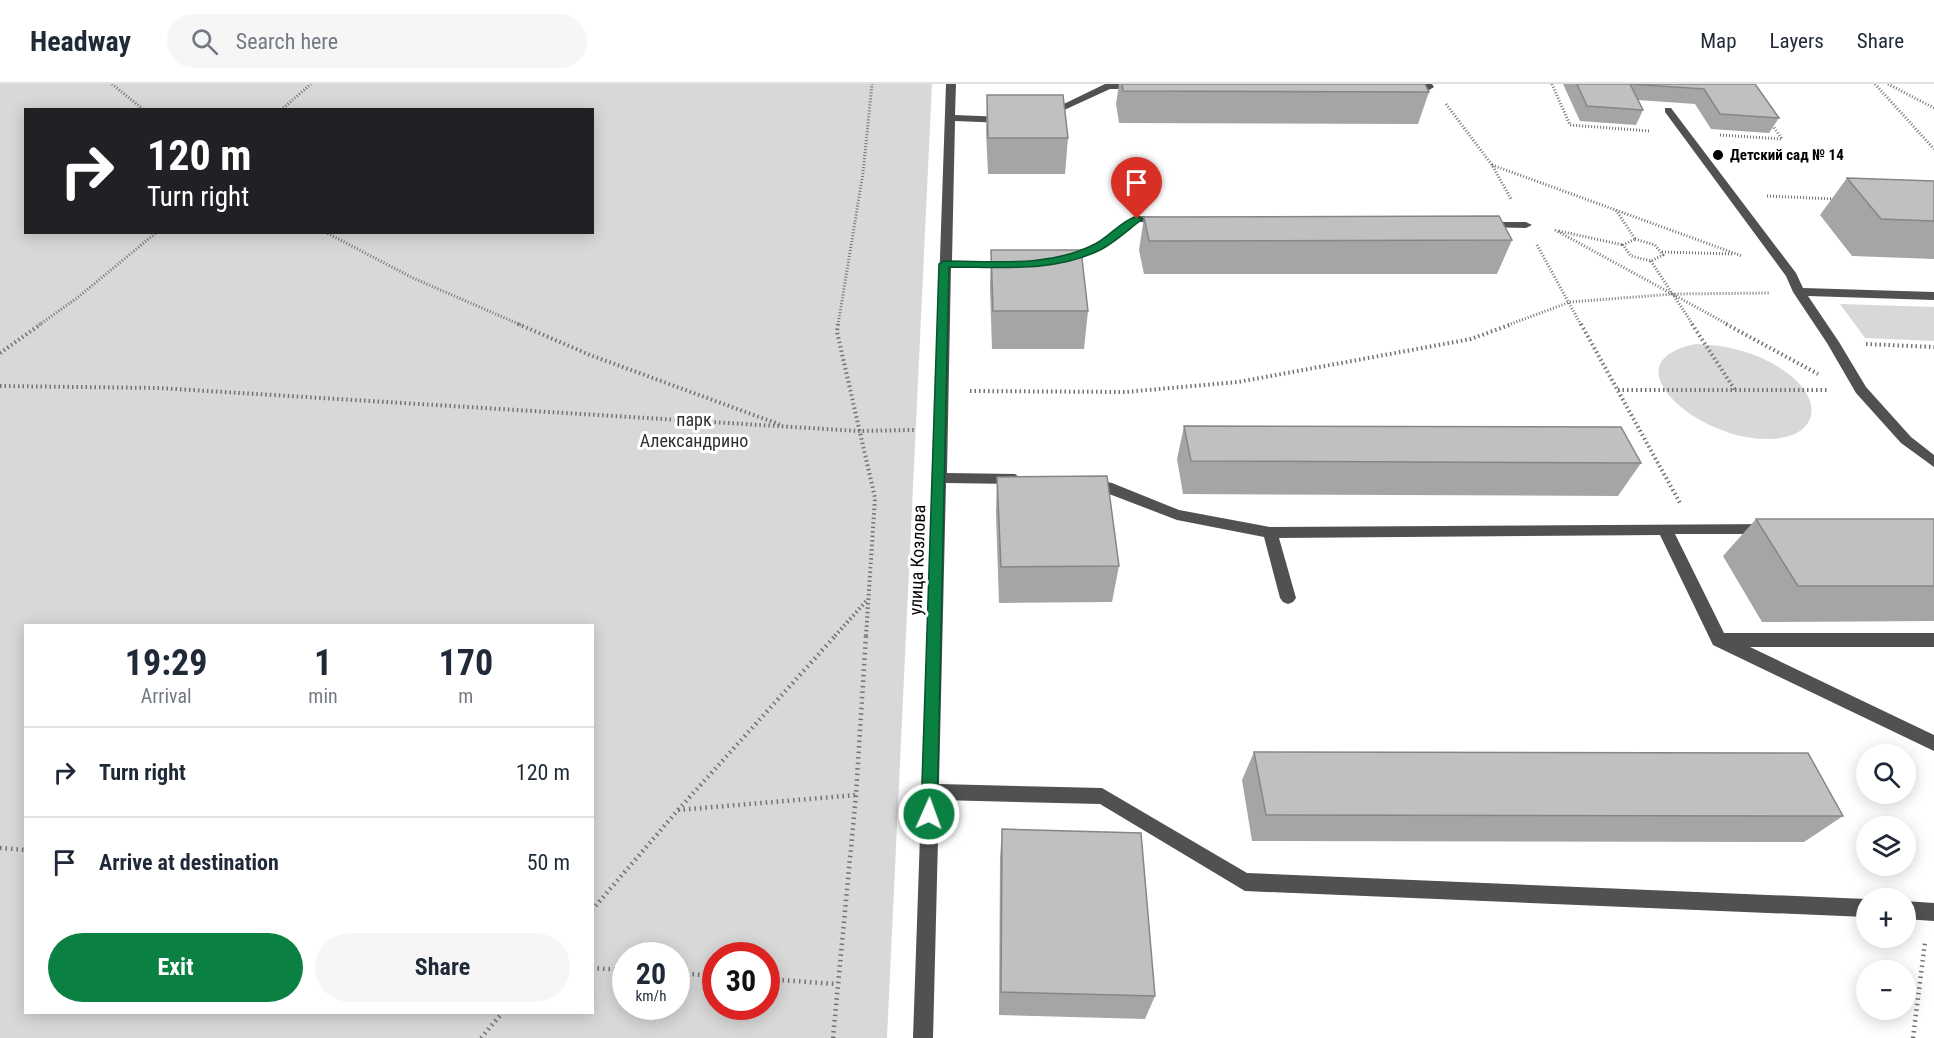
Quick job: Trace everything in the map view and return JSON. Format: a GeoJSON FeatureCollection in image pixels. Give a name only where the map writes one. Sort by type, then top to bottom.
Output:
{"type":"FeatureCollection","features":[{"type":"Feature","properties":{"kind":"street","name":"улица Козлова"},"geometry":{"type":"LineString","coordinates":[[923,1038],[951,84]]}},
{"type":"Feature","properties":{"kind":"street"},"geometry":{"type":"LineString","coordinates":[[1394,87],[1428,85]]}},
{"type":"Feature","properties":{"kind":"street"},"geometry":{"type":"LineString","coordinates":[[1040,116],[1108,86],[1144,86]]}},
{"type":"Feature","properties":{"kind":"street"},"geometry":{"type":"LineString","coordinates":[[1668,110],[1792,276],[1799,292],[1833,342],[1861,390],[1906,440],[1934,462]]}},
{"type":"Feature","properties":{"kind":"street"},"geometry":{"type":"LineString","coordinates":[[950,118],[1020,120]]}},
{"type":"Feature","properties":{"kind":"street"},"geometry":{"type":"LineString","coordinates":[[1049,261],[1098,247],[1137,219],[1172,220]]}},
{"type":"Feature","properties":{"kind":"street"},"geometry":{"type":"LineString","coordinates":[[1467,225],[1526,225]]}},
{"type":"Feature","properties":{"kind":"street"},"geometry":{"type":"LineString","coordinates":[[944,264],[1017,264]]}},
{"type":"Feature","properties":{"kind":"street"},"geometry":{"type":"LineString","coordinates":[[1799,292],[1934,296]]}},
{"type":"Feature","properties":{"kind":"street"},"geometry":{"type":"LineString","coordinates":[[939,478],[1035,479]]}},
{"type":"Feature","properties":{"kind":"street"},"geometry":{"type":"LineString","coordinates":[[1077,481],[1107,487],[1177,515],[1270,533],[1785,528]]}},
{"type":"Feature","properties":{"kind":"street"},"geometry":{"type":"LineString","coordinates":[[1665,529],[1719,640],[1934,743]]}},
{"type":"Feature","properties":{"kind":"street"},"geometry":{"type":"LineString","coordinates":[[1270,533],[1288,597]]}},
{"type":"Feature","properties":{"kind":"street"},"geometry":{"type":"LineString","coordinates":[[1719,640],[1934,640]]}},
{"type":"Feature","properties":{"kind":"street"},"geometry":{"type":"LineString","coordinates":[[930,792],[1102,796],[1245,882],[1856,908]]}},
{"type":"Feature","properties":{"kind":"street"},"geometry":{"type":"LineString","coordinates":[[1916,911],[1931,912]]}},
{"type":"Feature","properties":{"kind":"path"},"geometry":{"type":"LineString","coordinates":[[112,84],[142,108]]}},
{"type":"Feature","properties":{"kind":"path"},"geometry":{"type":"LineString","coordinates":[[283,108],[311,84]]}},
{"type":"Feature","properties":{"kind":"path"},"geometry":{"type":"LineString","coordinates":[[833,1038],[836,984],[856,795],[875,498],[837,332],[862,173],[872,84]]}},
{"type":"Feature","properties":{"kind":"path"},"geometry":{"type":"LineString","coordinates":[[1552,84],[1570,125],[1782,140],[1770,121]]}},
{"type":"Feature","properties":{"kind":"path"},"geometry":{"type":"LineString","coordinates":[[1875,84],[1934,149]]}},
{"type":"Feature","properties":{"kind":"path"},"geometry":{"type":"LineString","coordinates":[[1888,84],[1934,108]]}},
{"type":"Feature","properties":{"kind":"path"},"geometry":{"type":"LineString","coordinates":[[1428,85],[1441,97],[1492,165],[1694,528]]}},
{"type":"Feature","properties":{"kind":"path"},"geometry":{"type":"LineString","coordinates":[[1492,165],[1792,276]]}},
{"type":"Feature","properties":{"kind":"path"},"geometry":{"type":"LineString","coordinates":[[1730,195],[1843,199]]}},
{"type":"Feature","properties":{"kind":"path"},"geometry":{"type":"LineString","coordinates":[[1616,210],[1635,239]]}},
{"type":"Feature","properties":{"kind":"path"},"geometry":{"type":"LineString","coordinates":[[1623,245],[1554,230],[1827,379]]}},
{"type":"Feature","properties":{"kind":"path"},"geometry":{"type":"LineString","coordinates":[[0,353],[77,298],[155,234]]}},
{"type":"Feature","properties":{"kind":"path"},"geometry":{"type":"LineString","coordinates":[[329,234],[413,278],[590,355],[787,427]]}},
{"type":"Feature","properties":{"kind":"path"},"geometry":{"type":"LineString","coordinates":[[1623,245],[1635,239],[1648,241],[1662,252],[1738,255]]}},
{"type":"Feature","properties":{"kind":"path"},"geometry":{"type":"LineString","coordinates":[[1623,245],[1631,256],[1651,261],[1661,258],[1662,252]]}},
{"type":"Feature","properties":{"kind":"path"},"geometry":{"type":"LineString","coordinates":[[1651,261],[1735,390]]}},
{"type":"Feature","properties":{"kind":"path"},"geometry":{"type":"LineString","coordinates":[[969,391],[1125,392],[1238,382],[1471,339],[1570,302],[1674,294],[1799,292]]}},
{"type":"Feature","properties":{"kind":"path"},"geometry":{"type":"LineString","coordinates":[[1833,342],[1934,347]]}},
{"type":"Feature","properties":{"kind":"path"},"geometry":{"type":"LineString","coordinates":[[0,386],[159,388],[858,431],[921,430]]}},
{"type":"Feature","properties":{"kind":"path"},"geometry":{"type":"LineString","coordinates":[[1618,390],[1803,390]]}},
{"type":"Feature","properties":{"kind":"path"},"geometry":{"type":"LineString","coordinates":[[594,908],[678,810],[868,599]]}},
{"type":"Feature","properties":{"kind":"path"},"geometry":{"type":"LineString","coordinates":[[678,810],[856,795]]}},
{"type":"Feature","properties":{"kind":"path"},"geometry":{"type":"LineString","coordinates":[[0,848],[24,850]]}},
{"type":"Feature","properties":{"kind":"path"},"geometry":{"type":"LineString","coordinates":[[1913,1038],[1931,912]]}},
{"type":"Feature","properties":{"kind":"path"},"geometry":{"type":"LineString","coordinates":[[594,968],[612,969]]}},
{"type":"Feature","properties":{"kind":"path"},"geometry":{"type":"LineString","coordinates":[[780,980],[836,984]]}},
{"type":"Feature","properties":{"kind":"path"},"geometry":{"type":"LineString","coordinates":[[481,1038],[501,1014]]}},
{"type":"Feature","properties":{"kind":"green space","name":"парк Александрино"},"geometry":{"type":"Polygon","coordinates":[[[0,84],[932,84],[887,1038],[0,1038],[0,84]]]}},
{"type":"Feature","properties":{"kind":"green space"},"geometry":{"type":"Polygon","coordinates":[[[1840,304],[1934,307],[1934,341],[1865,338],[1840,304]]]}},
{"type":"Feature","properties":{"kind":"green space"},"geometry":{"type":"Polygon","coordinates":[[[1696,344],[1721,346],[1746,352],[1780,368],[1802,387],[1809,398],[1810,419],[1795,434],[1782,438],[1749,438],[1715,428],[1686,411],[1665,390],[1659,379],[1659,368],[1664,358],[1676,350],[1696,344]]]}},
{"type":"Feature","properties":{"kind":"building"},"geometry":{"type":"Polygon","coordinates":[[[1122,84],[1425,84],[1429,92],[1123,91],[1122,84]]]}},
{"type":"Feature","properties":{"kind":"building"},"geometry":{"type":"Polygon","coordinates":[[[1577,84],[1630,84],[1643,110],[1587,106],[1577,84]]]}},
{"type":"Feature","properties":{"kind":"building"},"geometry":{"type":"Polygon","coordinates":[[[1630,84],[1755,84],[1779,118],[1720,114],[1704,89],[1630,84]]]}},
{"type":"Feature","properties":{"kind":"building"},"geometry":{"type":"Polygon","coordinates":[[[987,95],[1063,95],[1068,138],[988,138],[987,95]]]}},
{"type":"Feature","properties":{"kind":"building"},"geometry":{"type":"Polygon","coordinates":[[[1847,178],[1934,181],[1934,221],[1881,219],[1847,178]]]}},
{"type":"Feature","properties":{"kind":"building"},"geometry":{"type":"Polygon","coordinates":[[[1499,216],[1512,240],[1149,241],[1144,217],[1499,216]]]}},
{"type":"Feature","properties":{"kind":"building"},"geometry":{"type":"Polygon","coordinates":[[[991,250],[1081,250],[1088,311],[993,311],[991,250]]]}},
{"type":"Feature","properties":{"kind":"building"},"geometry":{"type":"Polygon","coordinates":[[[1184,426],[1621,427],[1641,463],[1191,461],[1184,426]]]}},
{"type":"Feature","properties":{"kind":"building"},"geometry":{"type":"Polygon","coordinates":[[[1107,476],[1119,566],[1001,567],[997,477],[1107,476]]]}},
{"type":"Feature","properties":{"kind":"building"},"geometry":{"type":"Polygon","coordinates":[[[1756,519],[1934,519],[1934,586],[1798,586],[1756,519]]]}},
{"type":"Feature","properties":{"kind":"building"},"geometry":{"type":"Polygon","coordinates":[[[1254,752],[1808,753],[1843,816],[1266,815],[1254,752]]]}},
{"type":"Feature","properties":{"kind":"building"},"geometry":{"type":"Polygon","coordinates":[[[1002,829],[1141,833],[1155,996],[1001,992],[1002,829]]]}},
{"type":"Feature","properties":{"kind":"place","name":"Детский сад № 14"},"geometry":{"type":"Point","coordinates":[1718,155]}},
{"type":"Feature","properties":{"kind":"route"},"geometry":{"type":"LineString","coordinates":[[929,814],[944,264],[1029,264],[1068,257],[1098,247],[1137,219]]}}]}
